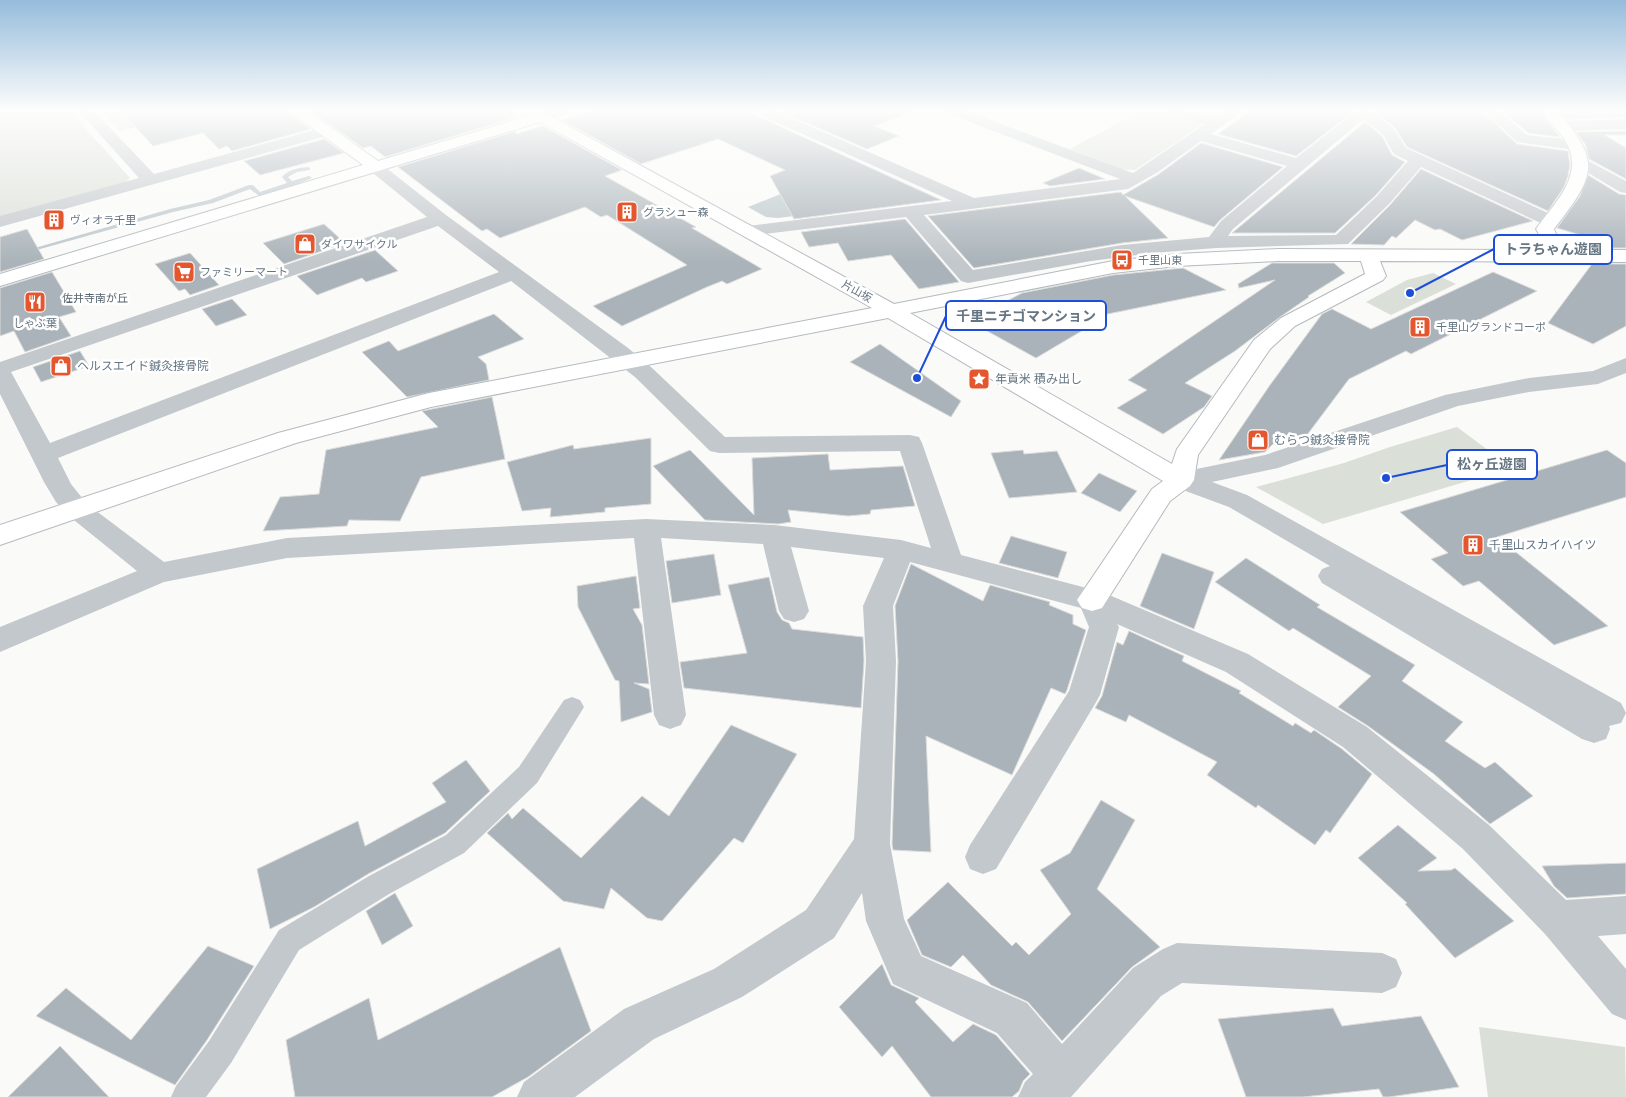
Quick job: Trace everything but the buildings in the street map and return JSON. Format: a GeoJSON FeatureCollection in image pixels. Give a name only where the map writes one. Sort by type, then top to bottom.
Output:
{"type":"FeatureCollection","features":[{"type":"Feature","properties":{"kind":"street"},"geometry":{"type":"LineString","coordinates":[[133,161],[150,180]]}},
{"type":"Feature","properties":{"kind":"street"},"geometry":{"type":"LineString","coordinates":[[0,222],[219,161]]}},
{"type":"Feature","properties":{"kind":"street"},"geometry":{"type":"LineString","coordinates":[[367,161],[440,219],[632,362],[719,445],[910,443],[949,561]]}},
{"type":"Feature","properties":{"kind":"street"},"geometry":{"type":"LineString","coordinates":[[0,280],[389,161]]}},
{"type":"Feature","properties":{"kind":"street","name":"片山坂"},"geometry":{"type":"LineString","coordinates":[[622,161],[892,311],[1181,480]]}},
{"type":"Feature","properties":{"kind":"street"},"geometry":{"type":"LineString","coordinates":[[877,161],[969,202]]}},
{"type":"Feature","properties":{"kind":"street"},"geometry":{"type":"LineString","coordinates":[[1088,161],[1135,179]]}},
{"type":"Feature","properties":{"kind":"street"},"geometry":{"type":"LineString","coordinates":[[748,231],[969,202],[1122,185],[1135,179],[1162,161]]}},
{"type":"Feature","properties":{"kind":"street"},"geometry":{"type":"LineString","coordinates":[[1289,161],[1299,164]]}},
{"type":"Feature","properties":{"kind":"street"},"geometry":{"type":"LineString","coordinates":[[1215,242],[1227,225],[1302,161]]}},
{"type":"Feature","properties":{"kind":"street"},"geometry":{"type":"LineString","coordinates":[[910,210],[968,277],[1102,253],[1215,242],[1341,240],[1383,200],[1417,161]]}},
{"type":"Feature","properties":{"kind":"street"},"geometry":{"type":"LineString","coordinates":[[1421,161],[1552,221]]}},
{"type":"Feature","properties":{"kind":"street"},"geometry":{"type":"LineString","coordinates":[[1568,255],[1548,236],[1545,229],[1566,200],[1578,176],[1581,162],[1626,188]]}},
{"type":"Feature","properties":{"kind":"street"},"geometry":{"type":"LineString","coordinates":[[159,573],[78,510],[59,489],[44,454],[0,371],[440,219]]}},
{"type":"Feature","properties":{"kind":"street"},"geometry":{"type":"LineString","coordinates":[[0,535],[287,438],[419,402],[1113,267],[1177,260],[1278,255],[1626,256]]}},
{"type":"Feature","properties":{"kind":"street"},"geometry":{"type":"LineString","coordinates":[[1181,480],[1186,455],[1262,345],[1288,322],[1376,276],[1368,255]]}},
{"type":"Feature","properties":{"kind":"street"},"geometry":{"type":"LineString","coordinates":[[44,454],[513,272]]}},
{"type":"Feature","properties":{"kind":"street"},"geometry":{"type":"LineString","coordinates":[[1092,600],[1161,495],[1181,480],[1269,462],[1453,400],[1529,385],[1598,376],[1626,365]]}},
{"type":"Feature","properties":{"kind":"street"},"geometry":{"type":"LineString","coordinates":[[1181,480],[1223,513],[1539,684],[1602,721]]}},
{"type":"Feature","properties":{"kind":"street"},"geometry":{"type":"LineString","coordinates":[[646,528],[670,715]]}},
{"type":"Feature","properties":{"kind":"street"},"geometry":{"type":"LineString","coordinates":[[0,640],[159,573],[287,548],[646,528],[774,534],[900,550],[949,561],[1092,600],[1237,664],[1355,737],[1476,837],[1559,920],[1626,1000]]}},
{"type":"Feature","properties":{"kind":"street"},"geometry":{"type":"LineString","coordinates":[[774,534],[794,612]]}},
{"type":"Feature","properties":{"kind":"street"},"geometry":{"type":"LineString","coordinates":[[900,550],[878,606],[881,661],[872,844],[884,921],[907,970],[1012,1018],[1051,1086],[1147,982],[1177,963],[1382,973]]}},
{"type":"Feature","properties":{"kind":"street"},"geometry":{"type":"LineString","coordinates":[[983,857],[1084,695],[1104,627],[1092,600]]}},
{"type":"Feature","properties":{"kind":"street"},"geometry":{"type":"LineString","coordinates":[[539,1097],[639,1024],[728,983],[820,924],[872,844]]}},
{"type":"Feature","properties":{"kind":"street"},"geometry":{"type":"LineString","coordinates":[[1559,920],[1626,915]]}},
{"type":"Feature","properties":{"kind":"lane"},"geometry":{"type":"LineString","coordinates":[[186,1097],[220,1052],[289,940],[379,886],[455,844],[528,775],[572,707]]}},
{"type":"Feature","properties":{"kind":"shaded area"},"geometry":{"type":"Polygon","coordinates":[[[0,161],[115,161],[130,178],[123,184],[0,218],[0,161]]]}},
{"type":"Feature","properties":{"kind":"shaded area"},"geometry":{"type":"Polygon","coordinates":[[[1101,161],[1148,161],[1135,170],[1121,169],[1101,161]]]}},
{"type":"Feature","properties":{"kind":"shaded area"},"geometry":{"type":"Polygon","coordinates":[[[803,185],[850,209],[778,218],[766,217],[748,207],[803,185]]]}},
{"type":"Feature","properties":{"kind":"shaded area"},"geometry":{"type":"Polygon","coordinates":[[[1433,273],[1456,284],[1391,315],[1366,302],[1407,280],[1433,273]]]}},
{"type":"Feature","properties":{"kind":"shaded area"},"geometry":{"type":"Polygon","coordinates":[[[1457,427],[1512,468],[1323,524],[1256,487],[1344,463],[1457,427]]]}},
{"type":"Feature","properties":{"kind":"shaded area"},"geometry":{"type":"Polygon","coordinates":[[[1479,1027],[1625,1047],[1626,1097],[1488,1097],[1479,1027]]]}},
{"type":"Feature","properties":{"kind":"waterway"},"geometry":{"type":"LineString","coordinates":[[291,184],[285,177],[287,175],[295,170],[308,169]]}},
{"type":"Feature","properties":{"kind":"waterway"},"geometry":{"type":"LineString","coordinates":[[291,184],[309,178]]}},
{"type":"Feature","properties":{"kind":"waterway"},"geometry":{"type":"LineString","coordinates":[[31,250],[172,210],[211,202],[251,186],[259,194],[291,184]]}},
{"type":"Feature","properties":{"kind":"place","name":"グラシュー森"},"geometry":{"type":"Point","coordinates":[627,212]}},
{"type":"Feature","properties":{"kind":"place","name":"ヴィオラ千里"},"geometry":{"type":"Point","coordinates":[54,220]}},
{"type":"Feature","properties":{"kind":"place","name":"ダイワサイクル"},"geometry":{"type":"Point","coordinates":[305,244]}},
{"type":"Feature","properties":{"kind":"place","name":"千里山東"},"geometry":{"type":"Point","coordinates":[1122,260]}},
{"type":"Feature","properties":{"kind":"place","name":"ファミリーマート"},"geometry":{"type":"Point","coordinates":[184,272]}},
{"type":"Feature","properties":{"kind":"place","name":"トラちゃん遊園"},"geometry":{"type":"Point","coordinates":[1410,293]}},
{"type":"Feature","properties":{"kind":"place","name":"しゃぶ葉"},"geometry":{"type":"Point","coordinates":[35,302]}},
{"type":"Feature","properties":{"kind":"place","name":"千里山グランドコーポ"},"geometry":{"type":"Point","coordinates":[1420,327]}},
{"type":"Feature","properties":{"kind":"place","name":"ヘルスエイド鍼灸接骨院"},"geometry":{"type":"Point","coordinates":[61,366]}},
{"type":"Feature","properties":{"kind":"place","name":"千里ニチゴマンション"},"geometry":{"type":"Point","coordinates":[917,378]}},
{"type":"Feature","properties":{"kind":"place","name":"年貢米 積み出し"},"geometry":{"type":"Point","coordinates":[979,379]}},
{"type":"Feature","properties":{"kind":"place","name":"むらつ鍼灸接骨院"},"geometry":{"type":"Point","coordinates":[1258,440]}},
{"type":"Feature","properties":{"kind":"place","name":"松ヶ丘遊園"},"geometry":{"type":"Point","coordinates":[1386,478]}},
{"type":"Feature","properties":{"kind":"place","name":"千里山スカイハイツ"},"geometry":{"type":"Point","coordinates":[1473,545]}},
{"type":"Feature","properties":{"kind":"district","name":"佐井寺南が丘"},"geometry":{"type":"Point","coordinates":[95,298]}}]}
